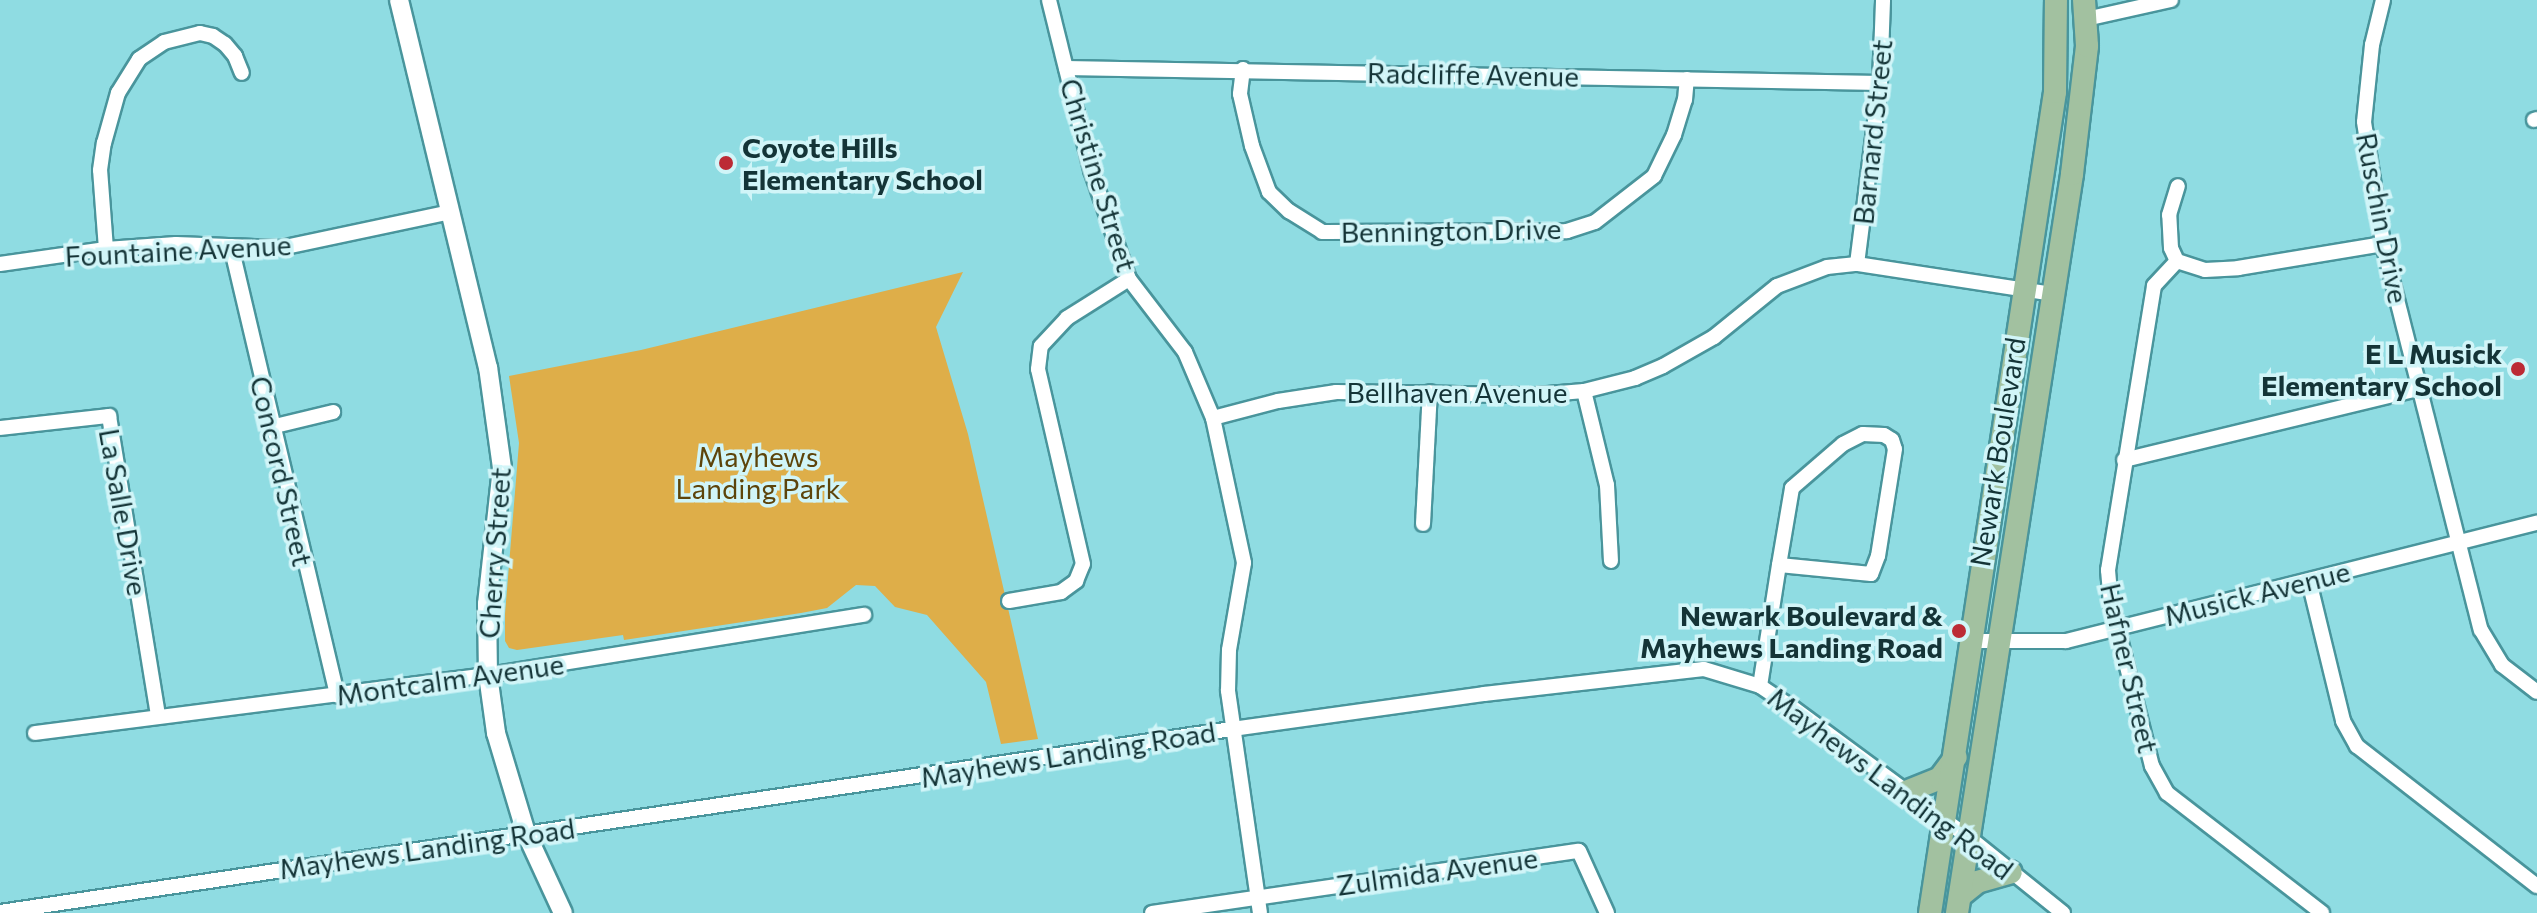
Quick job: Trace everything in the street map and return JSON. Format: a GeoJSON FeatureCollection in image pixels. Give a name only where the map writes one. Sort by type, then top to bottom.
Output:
{"type":"FeatureCollection","features":[{"type":"Feature","properties":{"kind":"main road","name":"Newark Boulevard"},"geometry":{"type":"LineString","coordinates":[[1930,913],[1947,823],[2055,92],[2056,0]]}},
{"type":"Feature","properties":{"kind":"main road","name":"Newark Boulevard"},"geometry":{"type":"LineString","coordinates":[[1959,905],[2074,160],[2087,46],[2085,10]]}},
{"type":"Feature","properties":{"kind":"main road"},"geometry":{"type":"LineString","coordinates":[[1906,792],[1940,778],[1956,756]]}},
{"type":"Feature","properties":{"kind":"main road"},"geometry":{"type":"LineString","coordinates":[[1959,905],[1977,882],[2011,872]]}},
{"type":"Feature","properties":{"kind":"street","name":"Cherry Street"},"geometry":{"type":"LineString","coordinates":[[399,0],[488,367],[502,468],[487,604],[488,675],[496,733],[526,833],[563,913]]}},
{"type":"Feature","properties":{"kind":"street","name":"Christine Street"},"geometry":{"type":"LineString","coordinates":[[1049,0],[1091,170],[1129,279],[1185,352],[1213,418],[1244,563],[1229,650],[1232,729],[1260,913]]}},
{"type":"Feature","properties":{"kind":"street","name":"Barnard Street"},"geometry":{"type":"LineString","coordinates":[[1857,264],[1880,83],[1883,0]]}},
{"type":"Feature","properties":{"kind":"street"},"geometry":{"type":"LineString","coordinates":[[2085,10],[2171,0]]}},
{"type":"Feature","properties":{"kind":"street","name":"Ruschin Drive"},"geometry":{"type":"LineString","coordinates":[[2383,0],[2372,45],[2364,122],[2383,244],[2481,630],[2502,665],[2537,692]]}},
{"type":"Feature","properties":{"kind":"street"},"geometry":{"type":"LineString","coordinates":[[106,249],[100,170],[104,143],[118,93],[139,59],[164,42],[200,33],[213,36],[225,44],[235,56],[242,73]]}},
{"type":"Feature","properties":{"kind":"street","name":"Radcliffe Avenue"},"geometry":{"type":"LineString","coordinates":[[1066,68],[1880,83]]}},
{"type":"Feature","properties":{"kind":"street","name":"Bennington Drive"},"geometry":{"type":"LineString","coordinates":[[1243,69],[1240,94],[1252,146],[1269,192],[1289,211],[1322,232],[1567,231],[1595,222],[1654,176],[1674,135],[1685,100],[1687,79]]}},
{"type":"Feature","properties":{"kind":"street"},"geometry":{"type":"LineString","coordinates":[[2178,186],[2169,215],[2171,248],[2177,261],[2205,270],[2238,268],[2383,244]]}},
{"type":"Feature","properties":{"kind":"street","name":"Fountaine Avenue"},"geometry":{"type":"LineString","coordinates":[[0,264],[106,249],[176,244],[281,248],[450,212]]}},
{"type":"Feature","properties":{"kind":"street","name":"Concord Street"},"geometry":{"type":"LineString","coordinates":[[231,246],[271,427],[337,696]]}},
{"type":"Feature","properties":{"kind":"street","name":"Hafner Street"},"geometry":{"type":"LineString","coordinates":[[2177,261],[2154,286],[2108,570],[2111,603],[2152,766],[2167,793],[2322,913]]}},
{"type":"Feature","properties":{"kind":"street","name":"Bellhaven Avenue"},"geometry":{"type":"LineString","coordinates":[[1213,418],[1336,392],[1536,395],[1584,391],[1635,378],[1692,351],[1777,286],[1799,275],[1827,267],[1857,264],[2052,294]]}},
{"type":"Feature","properties":{"kind":"street"},"geometry":{"type":"LineString","coordinates":[[1009,601],[1061,592],[1076,581],[1083,564],[1038,369],[1041,346],[1067,318],[1129,279]]}},
{"type":"Feature","properties":{"kind":"street"},"geometry":{"type":"LineString","coordinates":[[2124,460],[2422,388]]}},
{"type":"Feature","properties":{"kind":"street"},"geometry":{"type":"LineString","coordinates":[[1584,391],[1607,485],[1611,561]]}},
{"type":"Feature","properties":{"kind":"street"},"geometry":{"type":"LineString","coordinates":[[1423,524],[1430,392]]}},
{"type":"Feature","properties":{"kind":"street"},"geometry":{"type":"LineString","coordinates":[[271,427],[333,412]]}},
{"type":"Feature","properties":{"kind":"street","name":"La Salle Drive"},"geometry":{"type":"LineString","coordinates":[[0,428],[109,416],[158,715]]}},
{"type":"Feature","properties":{"kind":"street"},"geometry":{"type":"LineString","coordinates":[[1760,686],[1779,565],[1792,488],[1843,444],[1863,434],[1884,435],[1892,440],[1895,449],[1878,556],[1871,574],[1779,565]]}},
{"type":"Feature","properties":{"kind":"street","name":"Musick Avenue"},"geometry":{"type":"LineString","coordinates":[[1974,641],[2066,641],[2537,523]]}},
{"type":"Feature","properties":{"kind":"street"},"geometry":{"type":"LineString","coordinates":[[2309,581],[2343,721],[2357,746],[2537,886]]}},
{"type":"Feature","properties":{"kind":"street","name":"Montcalm Avenue"},"geometry":{"type":"LineString","coordinates":[[35,733],[488,675],[864,615]]}},
{"type":"Feature","properties":{"kind":"street","name":"Mayhews Landing Road"},"geometry":{"type":"LineString","coordinates":[[0,912],[526,833],[1052,759],[1232,729],[1677,670],[1715,670],[1760,686],[1971,839],[2063,913]]}},
{"type":"Feature","properties":{"kind":"street","name":"Zulmida Avenue"},"geometry":{"type":"LineString","coordinates":[[1152,913],[1579,851],[1607,913]]}},
{"type":"Feature","properties":{"kind":"green space","name":"Mayhews Landing Park"},"geometry":{"type":"Polygon","coordinates":[[[963,272],[936,327],[968,434],[1038,739],[1001,744],[986,682],[927,615],[895,607],[875,586],[856,585],[827,608],[801,613],[624,640],[623,635],[517,650],[509,648],[505,641],[505,614],[519,443],[509,376],[641,350],[963,272]]]}},
{"type":"Feature","properties":{"kind":"place","name":"Coyote Hills Elementary School"},"geometry":{"type":"Point","coordinates":[726,163]}},
{"type":"Feature","properties":{"kind":"place","name":"E L Musick Elementary School"},"geometry":{"type":"Point","coordinates":[2518,369]}},
{"type":"Feature","properties":{"kind":"place","name":"Newark Boulevard & Mayhews Landing Road"},"geometry":{"type":"Point","coordinates":[1959,631]}}]}
